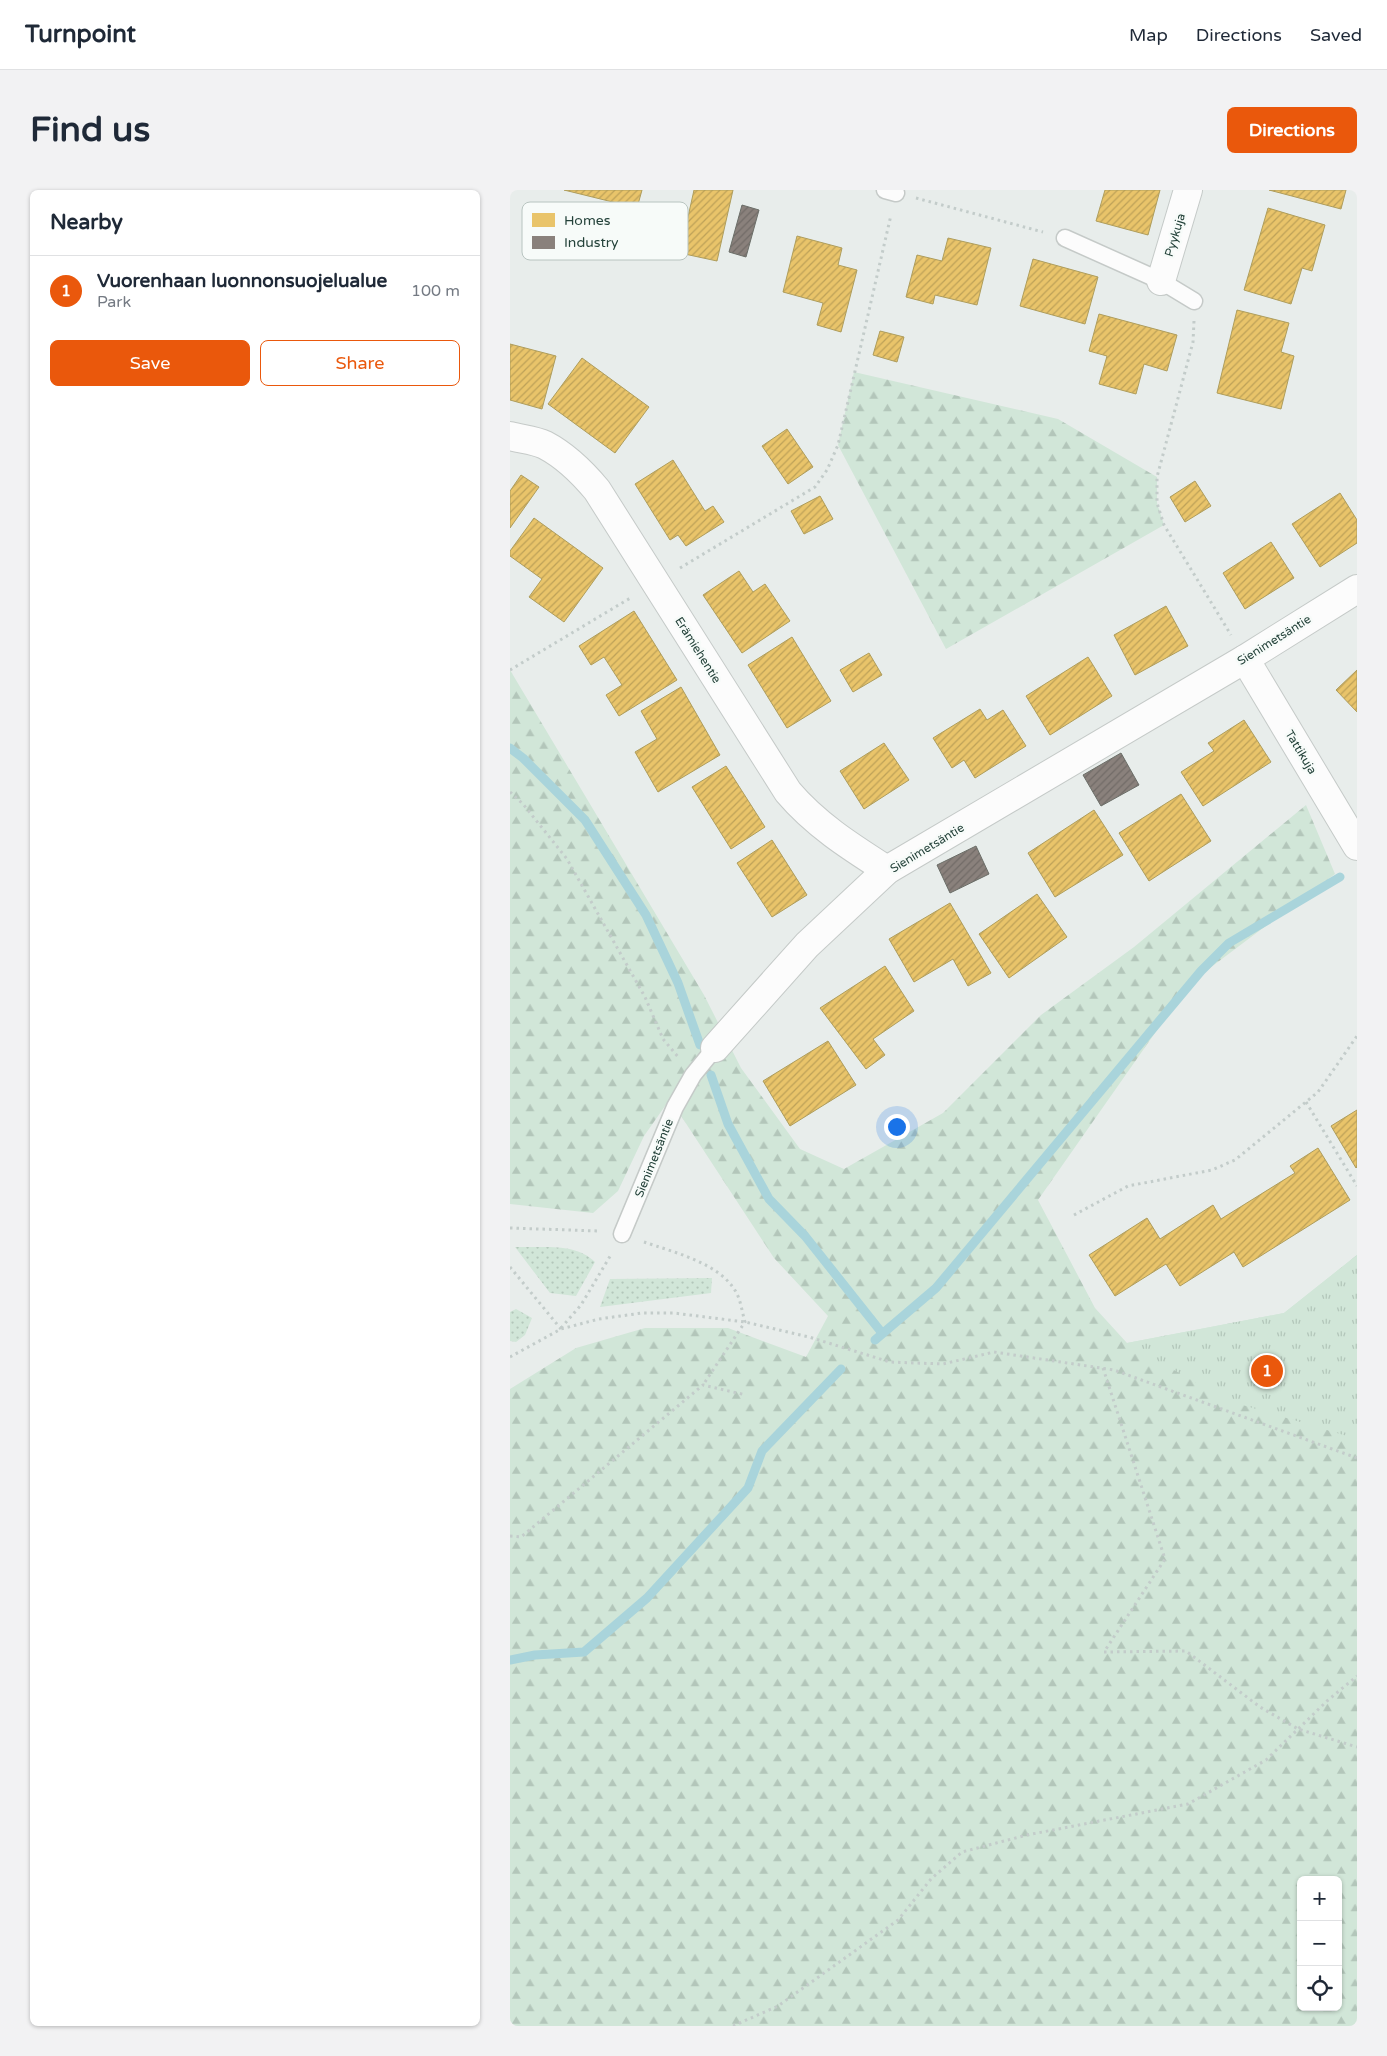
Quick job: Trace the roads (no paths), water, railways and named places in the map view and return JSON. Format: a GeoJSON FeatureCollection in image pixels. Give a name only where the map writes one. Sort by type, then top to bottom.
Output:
{"type":"FeatureCollection","features":[{"type":"Feature","properties":{"kind":"street","name":"Pyykuja"},"geometry":{"type":"LineString","coordinates":[[1161,280],[1188,190]]}},
{"type":"Feature","properties":{"kind":"street","name":"Erämiehentie"},"geometry":{"type":"LineString","coordinates":[[510,436],[544,445],[564,457],[582,472],[597,490],[788,792],[802,809],[831,834],[887,870]]}},
{"type":"Feature","properties":{"kind":"street","name":"Sienimetsäntie"},"geometry":{"type":"LineString","coordinates":[[715,1048],[807,945],[887,870],[1245,659],[1357,589]]}},
{"type":"Feature","properties":{"kind":"street","name":"Tattikuja"},"geometry":{"type":"LineString","coordinates":[[1245,659],[1357,846]]}},
{"type":"Feature","properties":{"kind":"lane"},"geometry":{"type":"LineString","coordinates":[[1065,238],[1161,280],[1194,301]]}},
{"type":"Feature","properties":{"kind":"lane","name":"Sienimetsäntie"},"geometry":{"type":"LineString","coordinates":[[622,1234],[674,1107],[693,1075],[715,1048]]}},
{"type":"Feature","properties":{"kind":"waterway"},"geometry":{"type":"LineString","coordinates":[[510,748],[523,758],[585,820],[646,915],[678,983],[700,1045]]}},
{"type":"Feature","properties":{"kind":"waterway"},"geometry":{"type":"LineString","coordinates":[[875,1340],[936,1288],[1201,971],[1229,943],[1340,877]]}},
{"type":"Feature","properties":{"kind":"waterway"},"geometry":{"type":"LineString","coordinates":[[711,1075],[728,1124],[769,1199],[805,1236],[882,1333]]}},
{"type":"Feature","properties":{"kind":"waterway"},"geometry":{"type":"LineString","coordinates":[[510,1660],[535,1655],[584,1652],[647,1598],[748,1488],[762,1451],[841,1369]]}},
{"type":"Feature","properties":{"kind":"place","name":"Vuorenhaan luonnonsuojelualue"},"geometry":{"type":"Point","coordinates":[1267,1371]}}]}
